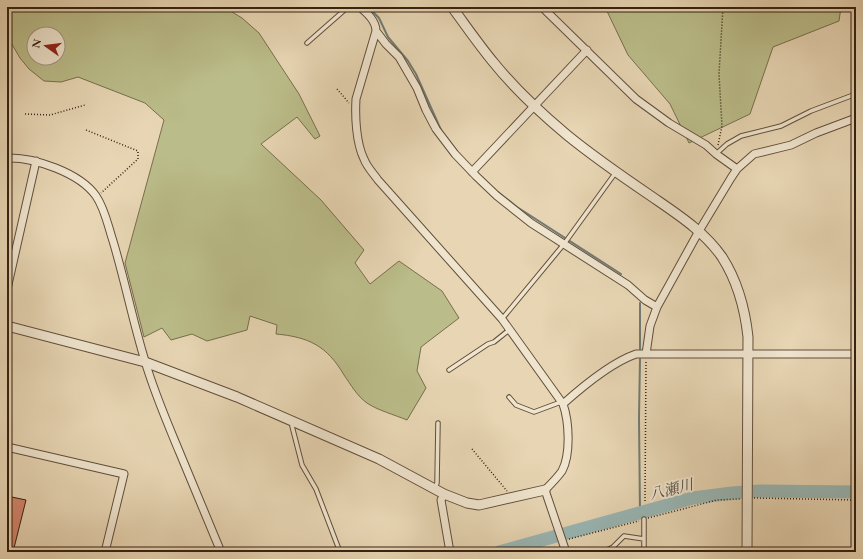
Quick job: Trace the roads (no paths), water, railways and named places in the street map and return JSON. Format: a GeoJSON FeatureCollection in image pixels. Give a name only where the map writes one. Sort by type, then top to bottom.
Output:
{"type":"FeatureCollection","features":[{"type":"Feature","properties":{"kind":"street"},"geometry":{"type":"LineString","coordinates":[[452,7],[494,63],[534,105],[568,136],[699,231],[722,257],[736,284],[746,320],[748,354],[747,552]]}},
{"type":"Feature","properties":{"kind":"street"},"geometry":{"type":"LineString","coordinates":[[542,7],[636,99],[669,123],[706,145],[737,169]]}},
{"type":"Feature","properties":{"kind":"street"},"geometry":{"type":"LineString","coordinates":[[365,8],[374,23],[376,30],[386,44],[399,57],[417,88],[436,129],[455,154],[472,172],[497,196],[531,223],[628,285],[645,300],[657,307]]}},
{"type":"Feature","properties":{"kind":"street"},"geometry":{"type":"LineString","coordinates":[[7,326],[145,362],[237,397],[293,420],[379,459],[444,494],[474,505],[485,504],[545,490],[560,474],[565,463],[568,440],[566,414],[562,402],[502,319],[368,168],[360,149],[355,111],[356,99],[376,30]]}},
{"type":"Feature","properties":{"kind":"street"},"geometry":{"type":"LineString","coordinates":[[472,172],[587,50]]}},
{"type":"Feature","properties":{"kind":"street"},"geometry":{"type":"LineString","coordinates":[[646,354],[650,326],[657,307],[699,231],[737,169],[754,154],[791,145],[816,133],[856,118]]}},
{"type":"Feature","properties":{"kind":"street"},"geometry":{"type":"LineString","coordinates":[[7,158],[20,158],[36,161],[80,180],[96,197],[106,219],[117,254],[145,362],[162,410],[221,552]]}},
{"type":"Feature","properties":{"kind":"street"},"geometry":{"type":"LineString","coordinates":[[7,289],[36,161]]}},
{"type":"Feature","properties":{"kind":"street"},"geometry":{"type":"LineString","coordinates":[[562,402],[612,367],[636,354],[856,354]]}},
{"type":"Feature","properties":{"kind":"street"},"geometry":{"type":"LineString","coordinates":[[7,447],[124,474],[105,552]]}},
{"type":"Feature","properties":{"kind":"street"},"geometry":{"type":"LineString","coordinates":[[545,490],[566,552]]}},
{"type":"Feature","properties":{"kind":"street"},"geometry":{"type":"LineString","coordinates":[[444,494],[442,502],[450,552]]}},
{"type":"Feature","properties":{"kind":"lane"},"geometry":{"type":"LineString","coordinates":[[307,43],[348,7]]}},
{"type":"Feature","properties":{"kind":"lane"},"geometry":{"type":"LineString","coordinates":[[716,154],[726,144],[741,136],[781,126],[811,111],[856,94]]}},
{"type":"Feature","properties":{"kind":"lane"},"geometry":{"type":"LineString","coordinates":[[502,319],[564,244],[616,172]]}},
{"type":"Feature","properties":{"kind":"lane"},"geometry":{"type":"LineString","coordinates":[[449,370],[494,342],[509,330]]}},
{"type":"Feature","properties":{"kind":"lane"},"geometry":{"type":"LineString","coordinates":[[509,397],[516,406],[534,412],[562,402]]}},
{"type":"Feature","properties":{"kind":"lane"},"geometry":{"type":"LineString","coordinates":[[293,420],[292,426],[302,465],[316,489],[340,552]]}},
{"type":"Feature","properties":{"kind":"lane"},"geometry":{"type":"LineString","coordinates":[[435,489],[437,483],[438,423]]}},
{"type":"Feature","properties":{"kind":"lane"},"geometry":{"type":"LineString","coordinates":[[644,519],[644,552]]}},
{"type":"Feature","properties":{"kind":"lane"},"geometry":{"type":"LineString","coordinates":[[603,552],[614,547],[624,536],[644,539]]}},
{"type":"Feature","properties":{"kind":"waterway"},"geometry":{"type":"LineString","coordinates":[[372,11],[379,18],[388,37],[408,61],[416,74],[441,130]]}},
{"type":"Feature","properties":{"kind":"waterway"},"geometry":{"type":"LineString","coordinates":[[498,192],[517,207],[621,274]]}},
{"type":"Feature","properties":{"kind":"waterway"},"geometry":{"type":"LineString","coordinates":[[640,303],[640,349]]}},
{"type":"Feature","properties":{"kind":"waterway"},"geometry":{"type":"LineString","coordinates":[[640,359],[640,513]]}},
{"type":"Feature","properties":{"kind":"waterway","name":"八瀬川"},"geometry":{"type":"LineString","coordinates":[[499,552],[693,498],[760,491],[856,492]]}}]}
